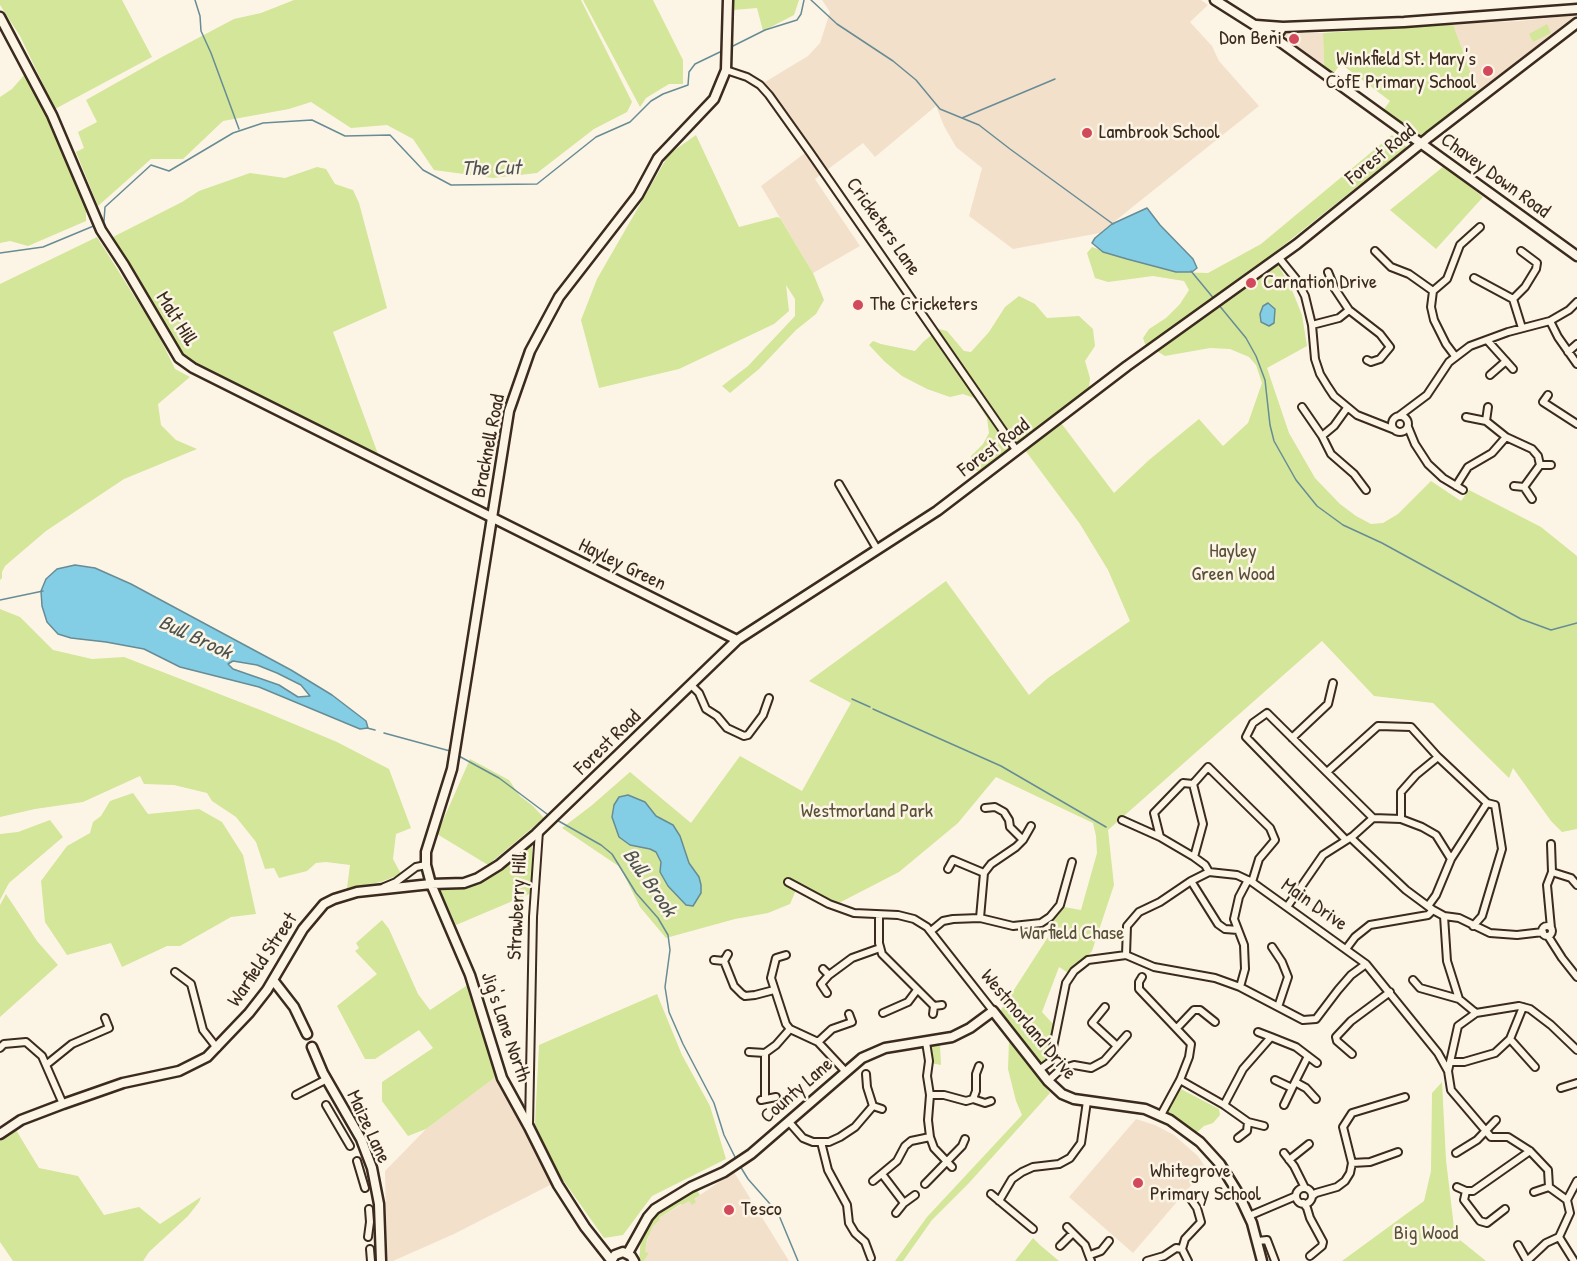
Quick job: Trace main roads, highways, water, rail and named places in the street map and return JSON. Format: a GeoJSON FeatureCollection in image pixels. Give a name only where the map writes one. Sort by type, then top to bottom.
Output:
{"type":"FeatureCollection","features":[{"type":"Feature","properties":{"kind":"main road","name":"Bracknell Road"},"geometry":{"type":"LineString","coordinates":[[431,884],[426,865],[426,852],[455,754],[509,411],[530,351],[559,297],[638,195],[658,158],[714,99],[726,70],[728,0]]}},
{"type":"Feature","properties":{"kind":"main road","name":"Chavey Down Road"},"geometry":{"type":"LineString","coordinates":[[1215,0],[1275,38],[1577,256]]}},
{"type":"Feature","properties":{"kind":"main road"},"geometry":{"type":"LineString","coordinates":[[1252,25],[1283,27],[1415,21],[1577,9]]}},
{"type":"Feature","properties":{"kind":"main road","name":"Malt Hill"},"geometry":{"type":"LineString","coordinates":[[1,22],[52,115],[98,224],[179,358],[193,368],[493,518]]}},
{"type":"Feature","properties":{"kind":"main road","name":"Forest Road"},"geometry":{"type":"LineString","coordinates":[[431,884],[458,883],[478,878],[499,865],[553,818],[737,640],[937,511],[1128,366],[1279,258],[1421,143],[1577,23]]}},
{"type":"Feature","properties":{"kind":"main road"},"geometry":{"type":"LineString","coordinates":[[1275,38],[1283,27]]}},
{"type":"Feature","properties":{"kind":"main road","name":"Hayley Green"},"geometry":{"type":"LineString","coordinates":[[493,518],[737,640]]}},
{"type":"Feature","properties":{"kind":"main road","name":"Warfield Street"},"geometry":{"type":"LineString","coordinates":[[0,1134],[21,1120],[63,1104],[123,1083],[179,1071],[195,1064],[217,1048],[249,1013],[273,980],[303,929],[324,904],[357,892],[431,884]]}},
{"type":"Feature","properties":{"kind":"main road","name":"Jig's Lane North"},"geometry":{"type":"LineString","coordinates":[[431,884],[470,975],[502,1078],[558,1185],[585,1227],[611,1261]]}},
{"type":"Feature","properties":{"kind":"main road"},"geometry":{"type":"LineString","coordinates":[[273,980],[294,1007],[307,1034]]}},
{"type":"Feature","properties":{"kind":"main road","name":"County Lane"},"geometry":{"type":"LineString","coordinates":[[611,1261],[629,1257],[648,1217],[664,1202],[731,1167],[754,1151],[862,1058],[885,1048],[952,1037],[970,1028],[993,1011]]}},
{"type":"Feature","properties":{"kind":"main road","name":"Westmorland Drive"},"geometry":{"type":"LineString","coordinates":[[993,1011],[1048,1081],[1068,1097],[1136,1107],[1161,1115],[1182,1127],[1208,1150],[1229,1177],[1249,1216],[1262,1261]]}},
{"type":"Feature","properties":{"kind":"main road","name":"Maize Lane"},"geometry":{"type":"LineString","coordinates":[[312,1047],[353,1125],[372,1168],[379,1204],[374,1222],[381,1259]]}},
{"type":"Feature","properties":{"kind":"main road","name":"Jig's Lane North"},"geometry":{"type":"LineString","coordinates":[[595,1238],[629,1257]]}},
{"type":"Feature","properties":{"kind":"water"},"geometry":{"type":"Polygon","coordinates":[[[1147,208],[1193,259],[1197,268],[1192,272],[1176,272],[1127,259],[1103,252],[1092,243],[1112,224],[1147,208]]]}},
{"type":"Feature","properties":{"kind":"water"},"geometry":{"type":"Polygon","coordinates":[[[1268,303],[1275,309],[1274,323],[1269,326],[1261,322],[1260,314],[1263,306],[1268,303]]]}},
{"type":"Feature","properties":{"kind":"water"},"geometry":{"type":"Polygon","coordinates":[[[75,565],[95,568],[131,584],[291,670],[332,695],[366,721],[368,728],[360,729],[259,687],[180,667],[144,649],[58,634],[47,622],[42,606],[41,591],[46,579],[57,569],[75,565]],[[233,661],[228,664],[233,669],[279,685],[298,697],[310,696],[301,685],[257,665],[233,661]]]}},
{"type":"Feature","properties":{"kind":"water"},"geometry":{"type":"Polygon","coordinates":[[[628,795],[645,802],[656,816],[673,825],[680,836],[689,863],[699,877],[701,885],[701,893],[693,906],[686,905],[668,886],[660,872],[661,862],[656,852],[630,845],[619,837],[612,817],[614,805],[619,797],[628,795]]]}},
{"type":"Feature","properties":{"kind":"waterway"},"geometry":{"type":"LineString","coordinates":[[195,0],[200,16],[201,31],[239,129]]}},
{"type":"Feature","properties":{"kind":"waterway","name":"The Cut"},"geometry":{"type":"LineString","coordinates":[[729,48],[765,30],[797,20],[804,0]]}},
{"type":"Feature","properties":{"kind":"waterway"},"geometry":{"type":"LineString","coordinates":[[811,0],[837,24],[893,61],[916,80],[940,109],[979,125],[1113,224]]}},
{"type":"Feature","properties":{"kind":"waterway","name":"The Cut"},"geometry":{"type":"LineString","coordinates":[[103,222],[105,207],[151,165],[169,171],[233,133],[263,123],[312,120],[345,136],[390,135],[423,170],[451,185],[537,184],[596,137],[630,122],[651,101],[663,94],[688,85],[689,72],[695,64],[722,51]]}},
{"type":"Feature","properties":{"kind":"waterway"},"geometry":{"type":"LineString","coordinates":[[962,118],[1055,79]]}},
{"type":"Feature","properties":{"kind":"waterway","name":"The Cut"},"geometry":{"type":"LineString","coordinates":[[0,253],[43,247],[96,225]]}},
{"type":"Feature","properties":{"kind":"waterway"},"geometry":{"type":"LineString","coordinates":[[1191,271],[1215,300]]}},
{"type":"Feature","properties":{"kind":"waterway"},"geometry":{"type":"LineString","coordinates":[[1218,304],[1246,338],[1256,356],[1265,380],[1274,441],[1296,480],[1317,506],[1343,525],[1382,543],[1521,619],[1551,630],[1577,623]]}},
{"type":"Feature","properties":{"kind":"waterway","name":"Bull Brook"},"geometry":{"type":"LineString","coordinates":[[0,600],[43,591]]}},
{"type":"Feature","properties":{"kind":"waterway"},"geometry":{"type":"LineString","coordinates":[[852,699],[870,707]]}},
{"type":"Feature","properties":{"kind":"waterway"},"geometry":{"type":"LineString","coordinates":[[873,709],[1001,766],[1106,827]]}},
{"type":"Feature","properties":{"kind":"waterway","name":"Bull Brook"},"geometry":{"type":"LineString","coordinates":[[367,728],[375,730]]}},
{"type":"Feature","properties":{"kind":"waterway","name":"Bull Brook"},"geometry":{"type":"LineString","coordinates":[[384,733],[450,751]]}},
{"type":"Feature","properties":{"kind":"waterway","name":"Bull Brook"},"geometry":{"type":"LineString","coordinates":[[457,755],[499,778],[551,817]]}},
{"type":"Feature","properties":{"kind":"waterway","name":"Bull Brook"},"geometry":{"type":"LineString","coordinates":[[555,819],[601,845],[612,854],[636,893],[658,918],[668,935],[670,950],[665,987],[669,1012],[714,1103],[724,1135],[736,1159]]}},
{"type":"Feature","properties":{"kind":"waterway","name":"Bull Brook"},"geometry":{"type":"LineString","coordinates":[[740,1166],[748,1179],[778,1213],[798,1261]]}},
{"type":"Feature","properties":{"kind":"place","name":"Don Beni"},"geometry":{"type":"Point","coordinates":[1294,39]}},
{"type":"Feature","properties":{"kind":"place","name":"Winkfield St. Mary's CofE Primary School"},"geometry":{"type":"Point","coordinates":[1488,71]}},
{"type":"Feature","properties":{"kind":"place","name":"Lambrook School"},"geometry":{"type":"Point","coordinates":[1087,133]}},
{"type":"Feature","properties":{"kind":"place","name":"Carnation Drive"},"geometry":{"type":"Point","coordinates":[1251,283]}},
{"type":"Feature","properties":{"kind":"place","name":"The Cricketers"},"geometry":{"type":"Point","coordinates":[858,305]}},
{"type":"Feature","properties":{"kind":"place","name":"Whitegrove Primary School"},"geometry":{"type":"Point","coordinates":[1138,1183]}},
{"type":"Feature","properties":{"kind":"place","name":"Tesco"},"geometry":{"type":"Point","coordinates":[729,1210]}},
{"type":"Feature","properties":{"kind":"park label","name":"Hayley Green Wood"},"geometry":{"type":"Point","coordinates":[1233,564]}},
{"type":"Feature","properties":{"kind":"park label","name":"Westmorland Park"},"geometry":{"type":"Point","coordinates":[867,812]}},
{"type":"Feature","properties":{"kind":"park label","name":"Warfield Chase"},"geometry":{"type":"Point","coordinates":[1072,934]}},
{"type":"Feature","properties":{"kind":"park label","name":"Big Wood"},"geometry":{"type":"Point","coordinates":[1426,1234]}}]}
